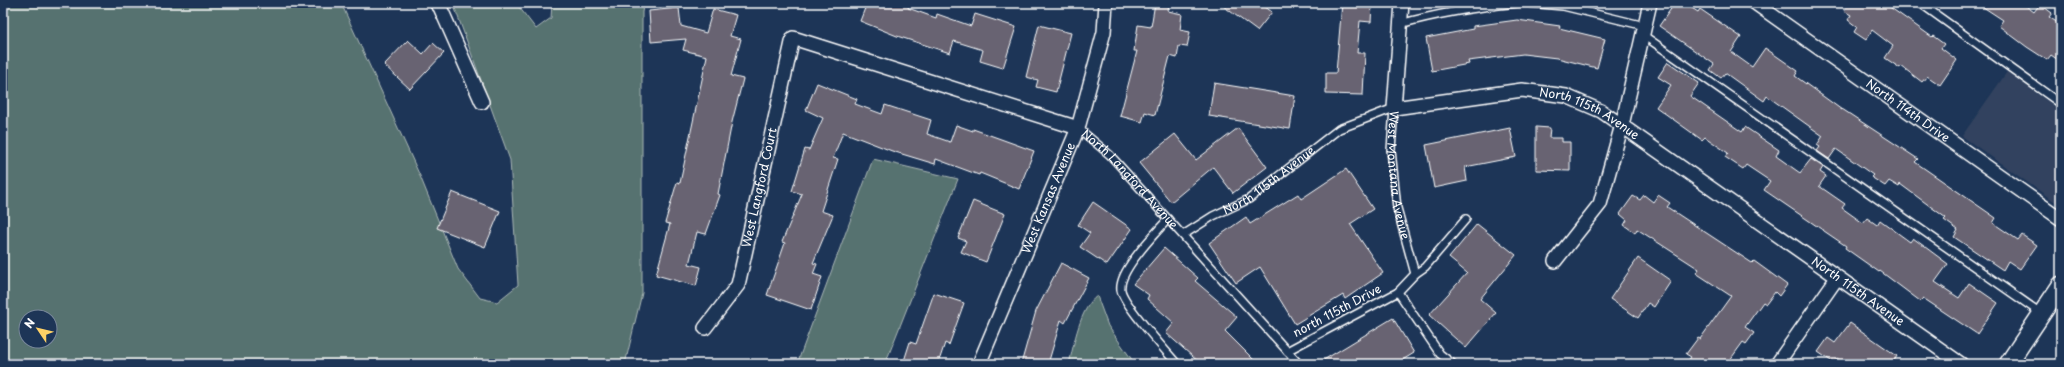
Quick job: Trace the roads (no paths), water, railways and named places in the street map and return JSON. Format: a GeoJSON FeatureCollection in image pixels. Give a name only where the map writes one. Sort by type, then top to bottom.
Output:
{"type":"FeatureCollection","features":[{"type":"Feature","properties":{"kind":"street"},"geometry":{"type":"LineString","coordinates":[[436,3],[440,7],[482,102]]}},
{"type":"Feature","properties":{"kind":"street","name":"West Kansas Avenue"},"geometry":{"type":"LineString","coordinates":[[979,364],[1078,128],[1104,32],[1106,3]]}},
{"type":"Feature","properties":{"kind":"street","name":"West Montana Avenue"},"geometry":{"type":"LineString","coordinates":[[1394,108],[1402,3]]}},
{"type":"Feature","properties":{"kind":"street"},"geometry":{"type":"LineString","coordinates":[[1555,261],[1600,204],[1622,125],[1650,3]]}},
{"type":"Feature","properties":{"kind":"street","name":"North 114th Drive"},"geometry":{"type":"LineString","coordinates":[[1755,3],[2061,219]]}},
{"type":"Feature","properties":{"kind":"street","name":"North Langford Avenue"},"geometry":{"type":"LineString","coordinates":[[794,38],[1078,128]]}},
{"type":"Feature","properties":{"kind":"street","name":"West Langford Court"},"geometry":{"type":"LineString","coordinates":[[705,328],[738,285],[794,38]]}},
{"type":"Feature","properties":{"kind":"street","name":"North 115th Avenue"},"geometry":{"type":"LineString","coordinates":[[1394,108],[1522,90],[1566,96],[1601,111],[1961,364]]}},
{"type":"Feature","properties":{"kind":"street"},"geometry":{"type":"LineString","coordinates":[[1777,364],[1837,278]]}},
{"type":"Feature","properties":{"kind":"street"},"geometry":{"type":"LineString","coordinates":[[2008,364],[2061,285]]}},
{"type":"Feature","properties":{"kind":"lane"},"geometry":{"type":"LineString","coordinates":[[1400,24],[1427,16],[1477,7],[1517,3]]}},
{"type":"Feature","properties":{"kind":"lane"},"geometry":{"type":"LineString","coordinates":[[1528,3],[1563,6],[1644,30],[2042,314]]}},
{"type":"Feature","properties":{"kind":"lane"},"geometry":{"type":"LineString","coordinates":[[1920,3],[2061,104]]}},
{"type":"Feature","properties":{"kind":"lane","name":"North 115th Avenue"},"geometry":{"type":"LineString","coordinates":[[1183,235],[1213,216],[1249,199],[1339,130],[1394,108]]}},
{"type":"Feature","properties":{"kind":"lane","name":"West Montana Avenue"},"geometry":{"type":"LineString","coordinates":[[1394,108],[1391,150],[1396,208],[1414,274]]}},
{"type":"Feature","properties":{"kind":"lane","name":"North Langford Avenue"},"geometry":{"type":"LineString","coordinates":[[1078,128],[1110,155],[1299,364]]}},
{"type":"Feature","properties":{"kind":"lane"},"geometry":{"type":"LineString","coordinates":[[1168,219],[1132,261],[1123,277],[1121,290],[1133,312],[1177,364]]}},
{"type":"Feature","properties":{"kind":"lane"},"geometry":{"type":"LineString","coordinates":[[1453,364],[1440,354],[1398,292],[1414,274],[1425,267],[1466,220]]}},
{"type":"Feature","properties":{"kind":"lane","name":"north 115th Drive"},"geometry":{"type":"LineString","coordinates":[[1287,350],[1398,292]]}}]}
